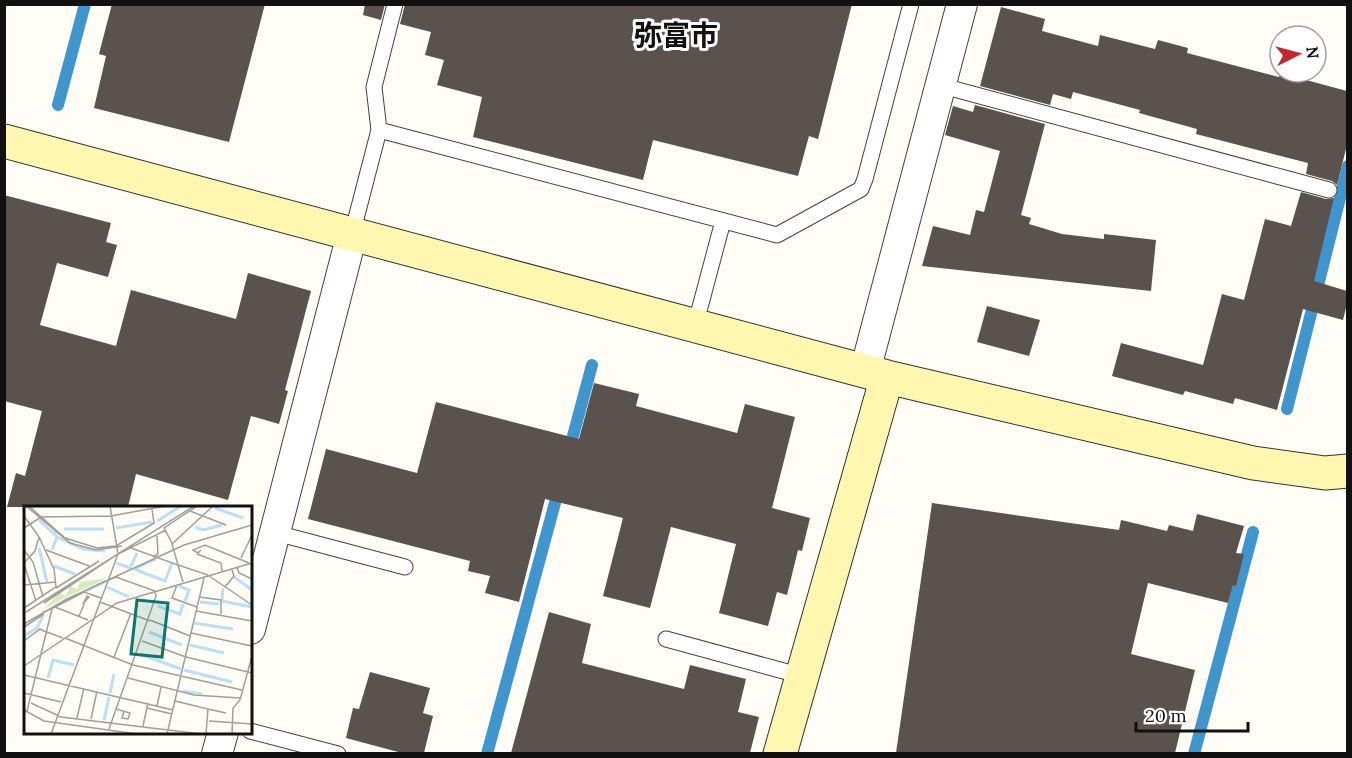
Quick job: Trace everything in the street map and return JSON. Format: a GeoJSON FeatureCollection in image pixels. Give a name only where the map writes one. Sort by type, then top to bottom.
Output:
{"type":"FeatureCollection","features":[{"type":"Feature","properties":{"kind":"street"},"geometry":{"type":"LineString","coordinates":[[780,753],[802,676],[876,374],[939,85],[962,4]]}},
{"type":"Feature","properties":{"kind":"street"},"geometry":{"type":"LineString","coordinates":[[4,141],[876,374],[1253,463],[1325,473],[1347,471]]}},
{"type":"Feature","properties":{"kind":"street"},"geometry":{"type":"LineString","coordinates":[[252,622],[352,234]]}},
{"type":"Feature","properties":{"kind":"street"},"geometry":{"type":"LineString","coordinates":[[217,753],[222,734]]}},
{"type":"Feature","properties":{"kind":"lane"},"geometry":{"type":"LineString","coordinates":[[352,234],[379,130],[374,87],[395,4]]}},
{"type":"Feature","properties":{"kind":"lane"},"geometry":{"type":"LineString","coordinates":[[379,130],[777,235],[861,189],[911,4]]}},
{"type":"Feature","properties":{"kind":"lane"},"geometry":{"type":"LineString","coordinates":[[939,85],[1329,190]]}},
{"type":"Feature","properties":{"kind":"lane"},"geometry":{"type":"LineString","coordinates":[[696,326],[723,221]]}},
{"type":"Feature","properties":{"kind":"lane"},"geometry":{"type":"LineString","coordinates":[[276,533],[405,567]]}},
{"type":"Feature","properties":{"kind":"lane"},"geometry":{"type":"LineString","coordinates":[[666,639],[802,676]]}},
{"type":"Feature","properties":{"kind":"lane"},"geometry":{"type":"LineString","coordinates":[[252,732],[338,753]]}},
{"type":"Feature","properties":{"kind":"building"},"geometry":{"type":"Polygon","coordinates":[[[112,4],[265,4],[229,142],[94,108],[106,56],[99,54],[112,4]]]}},
{"type":"Feature","properties":{"kind":"building"},"geometry":{"type":"Polygon","coordinates":[[[365,4],[385,4],[381,20],[363,15],[365,4]]]}},
{"type":"Feature","properties":{"kind":"building"},"geometry":{"type":"Polygon","coordinates":[[[405,4],[852,4],[818,139],[809,136],[798,176],[653,140],[643,180],[473,137],[482,97],[437,85],[444,60],[425,55],[431,32],[400,24],[405,4]]]}},
{"type":"Feature","properties":{"kind":"building"},"geometry":{"type":"Polygon","coordinates":[[[1001,7],[1045,19],[1042,31],[1098,46],[1100,35],[1155,49],[1158,40],[1188,48],[1187,53],[1268,74],[1268,84],[1321,84],[1347,91],[1347,145],[1337,185],[1332,181],[1306,174],[1308,163],[1196,134],[1197,129],[1139,113],[1140,110],[1073,92],[1071,99],[1053,94],[1050,105],[980,86],[1001,7]]]}},
{"type":"Feature","properties":{"kind":"building"},"geometry":{"type":"Polygon","coordinates":[[[975,105],[1045,124],[1021,215],[1031,218],[1029,224],[1062,234],[1104,239],[1104,234],[1156,240],[1151,291],[922,266],[933,226],[970,235],[976,210],[984,212],[1000,151],[945,135],[953,106],[973,112],[975,105]]]}},
{"type":"Feature","properties":{"kind":"building"},"geometry":{"type":"Polygon","coordinates":[[[1301,192],[1326,199],[1334,198],[1314,281],[1347,291],[1347,304],[1343,320],[1303,309],[1277,410],[1235,398],[1233,404],[1185,391],[1183,395],[1112,376],[1121,343],[1203,365],[1222,294],[1244,300],[1265,219],[1291,226],[1301,192]]]}},
{"type":"Feature","properties":{"kind":"building"},"geometry":{"type":"Polygon","coordinates":[[[4,195],[111,223],[106,242],[117,245],[108,277],[57,263],[40,325],[116,346],[131,290],[236,319],[248,273],[311,291],[285,390],[288,391],[279,424],[251,416],[228,500],[136,474],[128,506],[7,507],[16,473],[25,476],[42,411],[4,401],[4,195]]]}},
{"type":"Feature","properties":{"kind":"building"},"geometry":{"type":"Polygon","coordinates":[[[987,306],[1040,320],[1029,356],[977,342],[987,306]]]}},
{"type":"Feature","properties":{"kind":"building"},"geometry":{"type":"Polygon","coordinates":[[[594,383],[639,394],[636,406],[737,433],[745,404],[795,417],[772,508],[810,518],[802,551],[798,550],[787,595],[777,592],[768,626],[719,613],[736,544],[671,527],[650,608],[603,596],[623,518],[545,499],[519,602],[485,593],[490,576],[468,571],[470,561],[308,519],[326,449],[417,473],[436,402],[579,439],[594,383]]]}},
{"type":"Feature","properties":{"kind":"building"},"geometry":{"type":"Polygon","coordinates":[[[932,503],[1119,530],[1121,520],[1167,531],[1169,525],[1193,531],[1197,514],[1244,526],[1236,553],[1244,554],[1236,586],[1233,585],[1228,603],[1148,583],[1131,654],[1195,670],[1175,753],[896,753],[932,503]]]}},
{"type":"Feature","properties":{"kind":"building"},"geometry":{"type":"Polygon","coordinates":[[[549,612],[591,624],[582,663],[684,689],[690,665],[746,679],[738,712],[759,717],[750,753],[511,753],[549,612]]]}},
{"type":"Feature","properties":{"kind":"building"},"geometry":{"type":"Polygon","coordinates":[[[370,672],[430,688],[423,713],[433,716],[424,753],[402,753],[346,738],[353,708],[359,709],[370,672]]]}},
{"type":"Feature","properties":{"kind":"waterway"},"geometry":{"type":"LineString","coordinates":[[58,105],[85,4]]}},
{"type":"Feature","properties":{"kind":"waterway"},"geometry":{"type":"LineString","coordinates":[[1287,409],[1348,166]]}},
{"type":"Feature","properties":{"kind":"waterway"},"geometry":{"type":"LineString","coordinates":[[569,451],[592,365]]}},
{"type":"Feature","properties":{"kind":"waterway"},"geometry":{"type":"LineString","coordinates":[[487,754],[559,488]]}},
{"type":"Feature","properties":{"kind":"waterway"},"geometry":{"type":"LineString","coordinates":[[1194,754],[1253,532]]}},
{"type":"Feature","properties":{"kind":"district","name":"弥富市"},"geometry":{"type":"Point","coordinates":[676,35]}}]}
